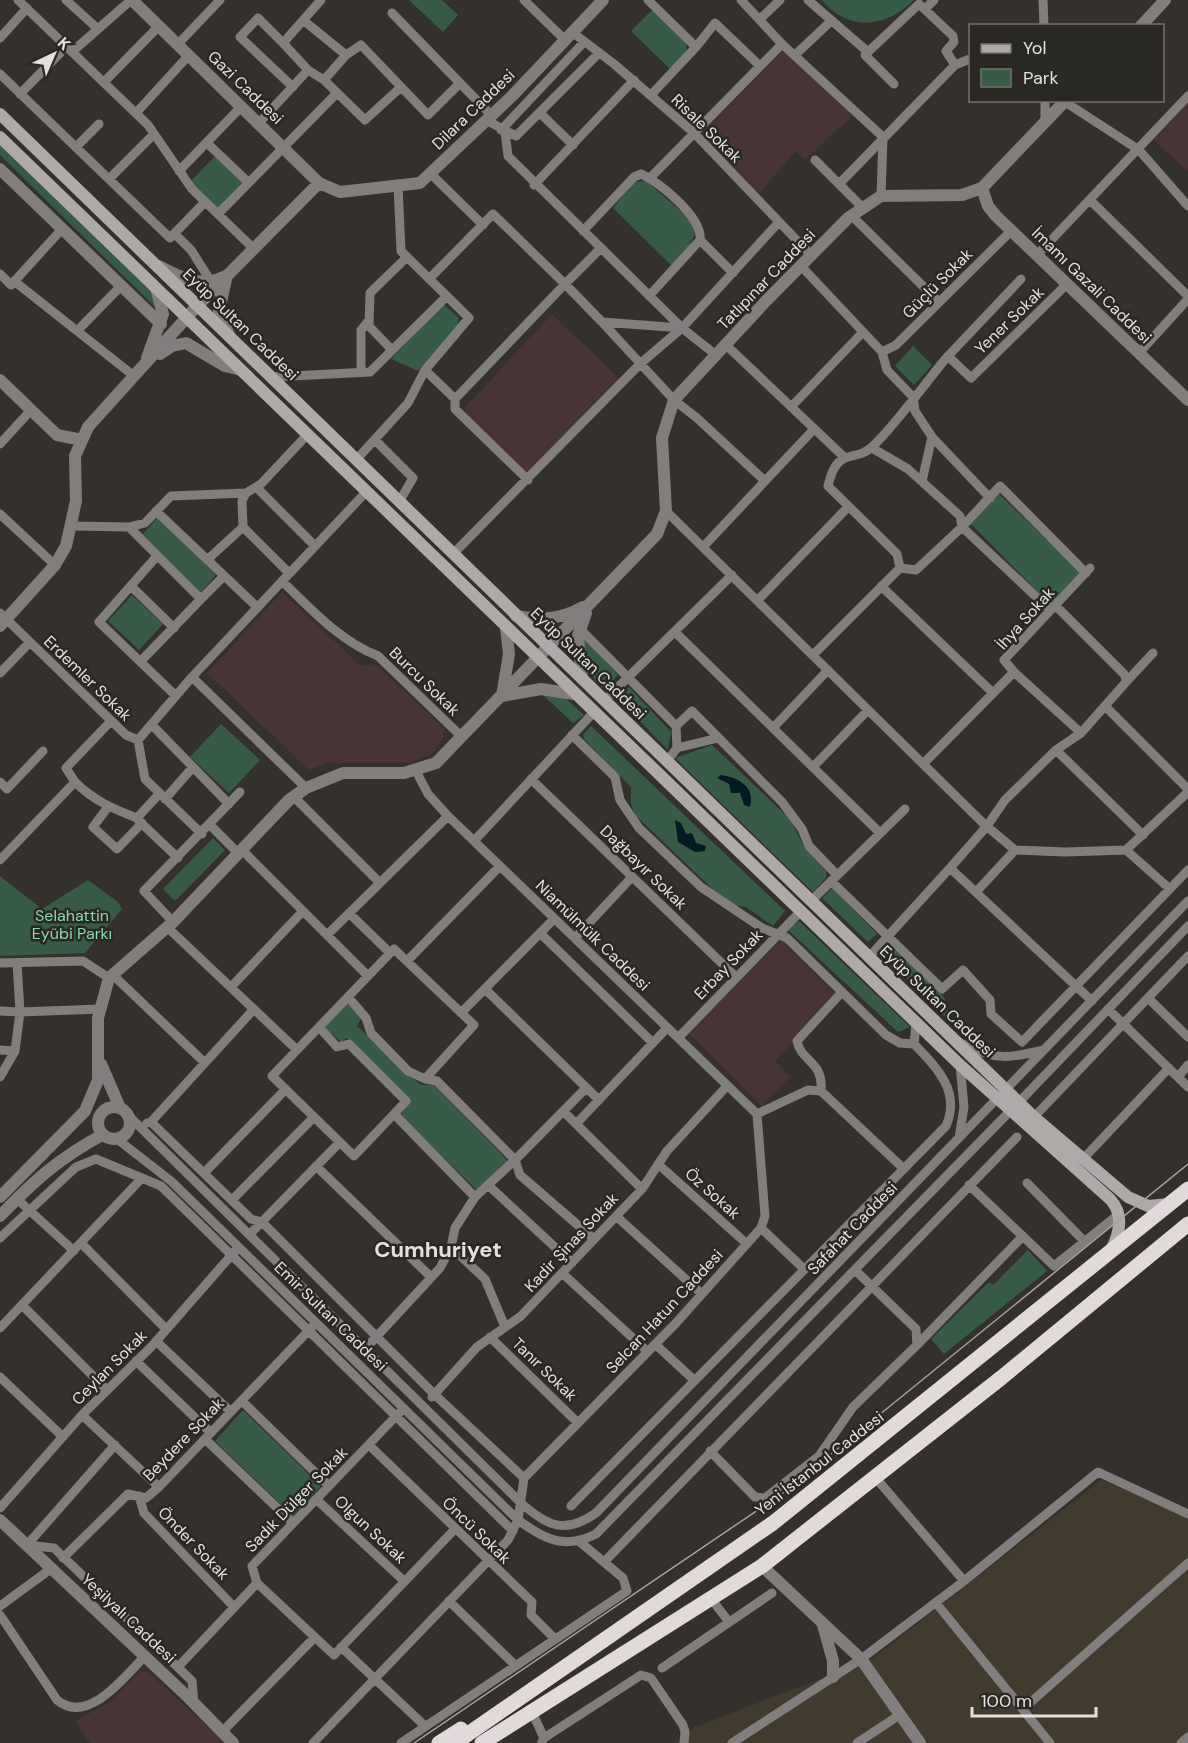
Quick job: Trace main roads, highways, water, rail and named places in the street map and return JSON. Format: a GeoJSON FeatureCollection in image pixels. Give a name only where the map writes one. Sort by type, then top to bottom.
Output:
{"type":"FeatureCollection","features":[{"type":"Feature","properties":{"kind":"highway","name":"Yeni İstanbul Caddesi"},"geometry":{"type":"LineString","coordinates":[[455,1743],[773,1523],[1188,1189]]}},
{"type":"Feature","properties":{"kind":"highway"},"geometry":{"type":"LineString","coordinates":[[482,1743],[712,1600],[762,1566],[875,1478],[1188,1224]]}},
{"type":"Feature","properties":{"kind":"highway"},"geometry":{"type":"LineString","coordinates":[[439,1743],[514,1700]]}},
{"type":"Feature","properties":{"kind":"main road","name":"Eyüp Sultan Caddesi"},"geometry":{"type":"LineString","coordinates":[[0,114],[549,648],[812,900],[955,1040],[1003,1095],[1110,1199],[1119,1214],[1118,1233],[1109,1253]]}},
{"type":"Feature","properties":{"kind":"main road","name":"Eyüp Sultan Caddesi"},"geometry":{"type":"LineString","coordinates":[[0,137],[538,660],[916,1023],[960,1065],[1003,1095]]}},
{"type":"Feature","properties":{"kind":"main road","name":"Eyüp Sultan Caddesi"},"geometry":{"type":"LineString","coordinates":[[1015,1107],[1034,1117],[1133,1201],[1148,1206],[1171,1203]]}},
{"type":"Feature","properties":{"kind":"water"},"geometry":{"type":"Polygon","coordinates":[[[721,775],[734,778],[744,784],[750,794],[750,807],[744,805],[740,793],[731,793],[729,784],[717,778],[721,775]]]}},
{"type":"Feature","properties":{"kind":"water"},"geometry":{"type":"Polygon","coordinates":[[[675,820],[681,823],[686,834],[692,833],[696,843],[706,846],[705,851],[695,852],[678,842],[675,820]]]}},
{"type":"Feature","properties":{"kind":"tram line"},"geometry":{"type":"LineString","coordinates":[[414,1743],[783,1493],[1188,1164]]}},
{"type":"Feature","properties":{"kind":"district","name":"Cumhuriyet"},"geometry":{"type":"Point","coordinates":[438,1249]}},
{"type":"Feature","properties":{"kind":"park label","name":"Selahattin Eyübi Parkı"},"geometry":{"type":"Point","coordinates":[72,924]}}]}
